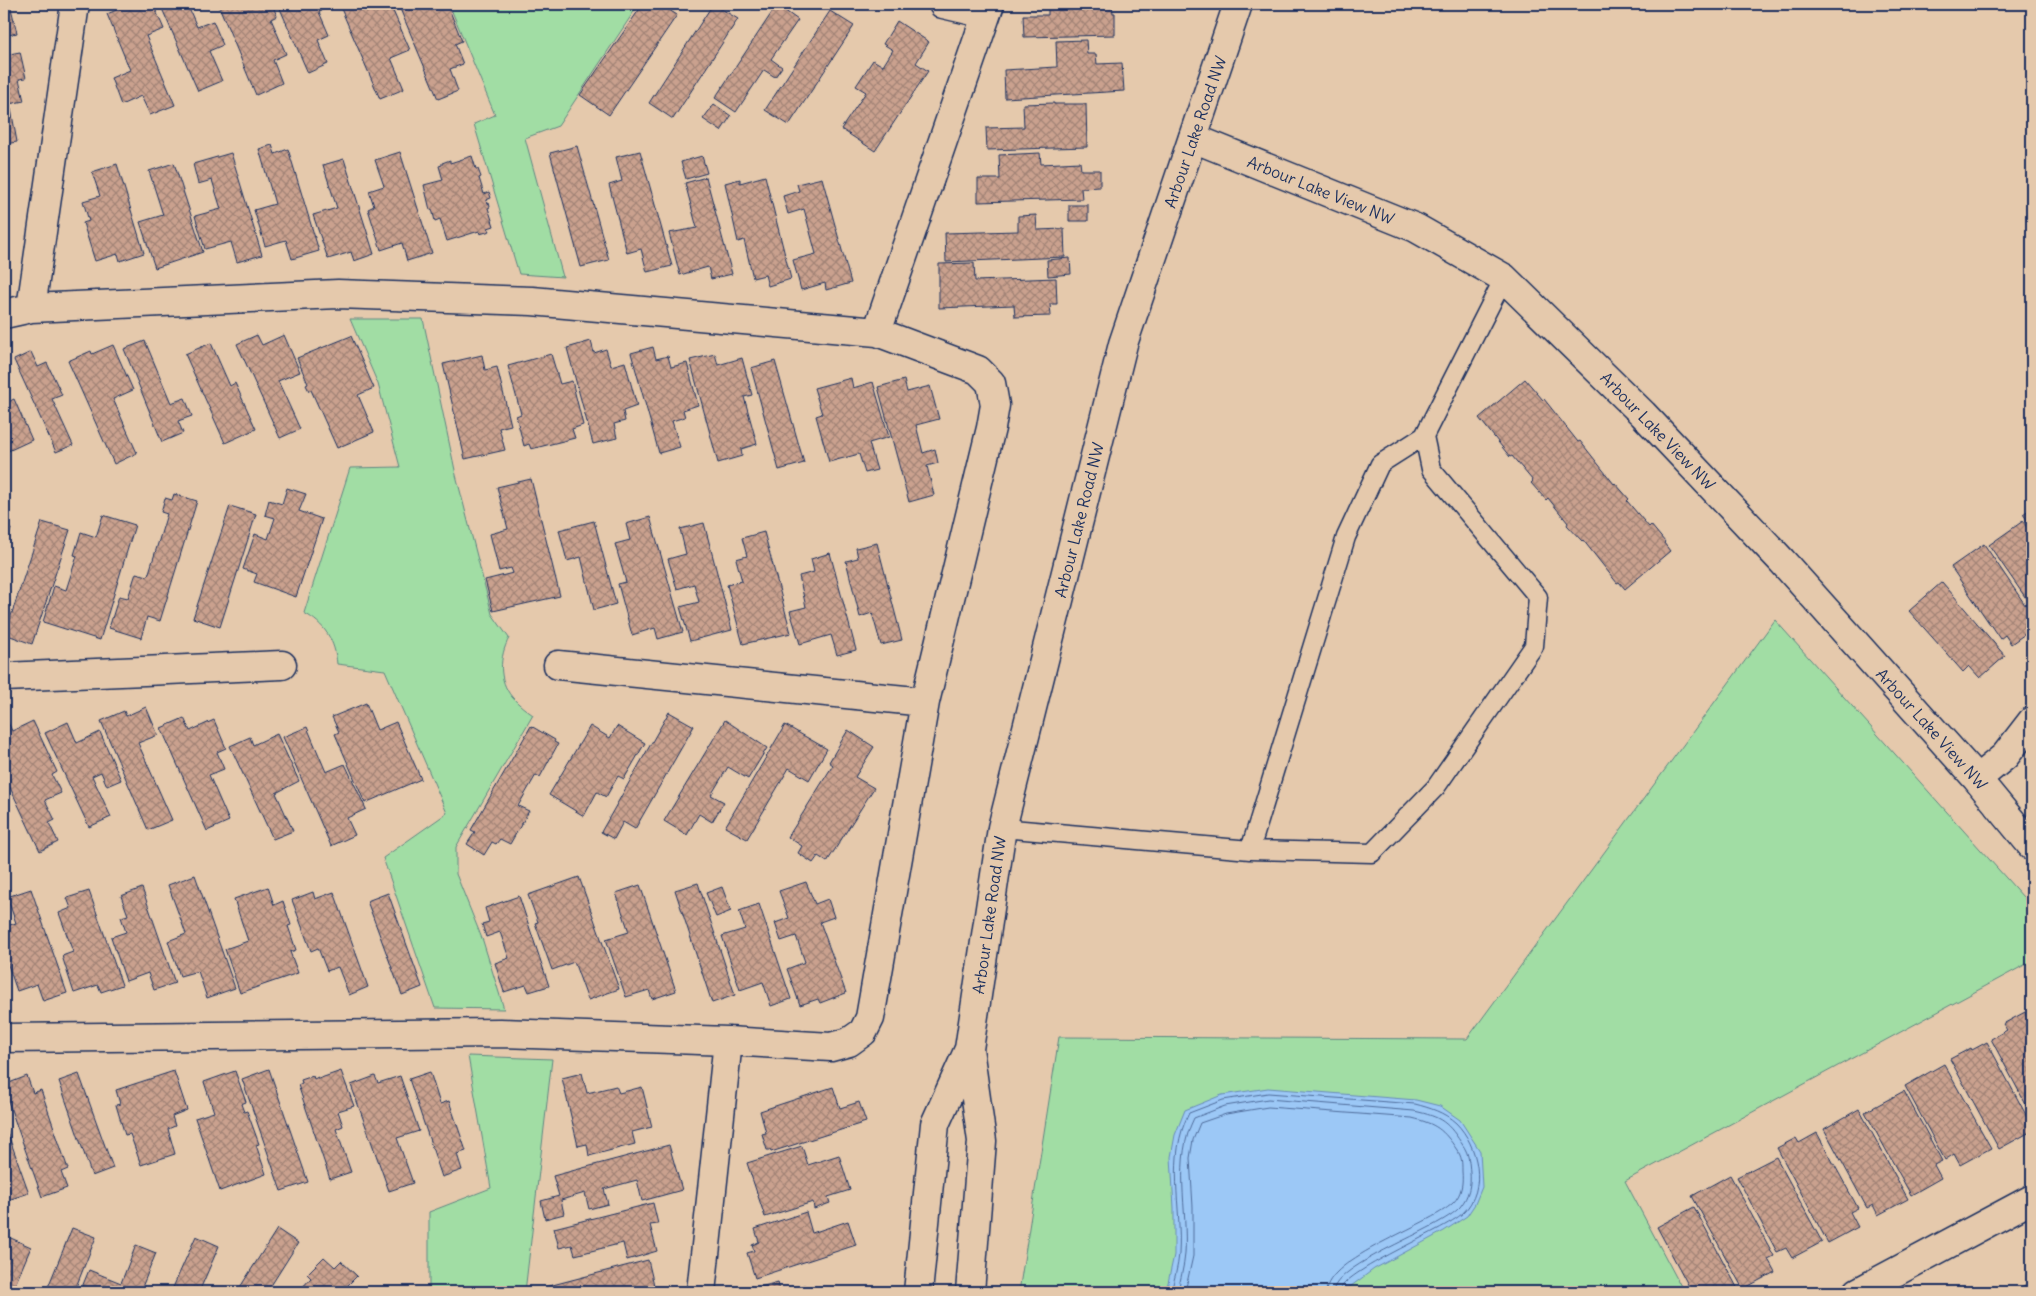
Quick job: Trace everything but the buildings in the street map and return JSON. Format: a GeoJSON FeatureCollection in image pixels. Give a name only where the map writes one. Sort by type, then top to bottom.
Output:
{"type":"FeatureCollection","features":[{"type":"Feature","properties":{"kind":"street"},"geometry":{"type":"LineString","coordinates":[[31,308],[75,4]]}},
{"type":"Feature","properties":{"kind":"street"},"geometry":{"type":"LineString","coordinates":[[877,332],[988,9],[943,4]]}},
{"type":"Feature","properties":{"kind":"street","name":"Arbour Lake Road NW"},"geometry":{"type":"LineString","coordinates":[[970,1292],[982,1141],[970,1049],[1002,828],[1123,344],[1238,4]]}},
{"type":"Feature","properties":{"kind":"street","name":"Arbour Lake View NW"},"geometry":{"type":"LineString","coordinates":[[1192,138],[1416,228],[1504,278],[1643,414],[1749,526],[1977,779],[2032,846]]}},
{"type":"Feature","properties":{"kind":"street"},"geometry":{"type":"LineString","coordinates":[[4,314],[31,308],[338,294],[532,301],[877,332],[941,358],[978,370],[991,383],[995,405],[926,702],[870,1018],[863,1032],[849,1042],[831,1047],[728,1041],[500,1033],[4,1038]]}},
{"type":"Feature","properties":{"kind":"street"},"geometry":{"type":"LineString","coordinates":[[558,664],[926,702]]}},
{"type":"Feature","properties":{"kind":"street"},"geometry":{"type":"LineString","coordinates":[[4,677],[282,665]]}},
{"type":"Feature","properties":{"kind":"street"},"geometry":{"type":"LineString","coordinates":[[1977,779],[2004,756],[2032,721]]}},
{"type":"Feature","properties":{"kind":"street"},"geometry":{"type":"LineString","coordinates":[[701,1292],[728,1041]]}},
{"type":"Feature","properties":{"kind":"street","name":"Arbour Lake Road NW"},"geometry":{"type":"LineString","coordinates":[[918,1292],[936,1124],[970,1049]]}},
{"type":"Feature","properties":{"kind":"street"},"geometry":{"type":"LineString","coordinates":[[1858,1292],[2032,1199]]}},
{"type":"Feature","properties":{"kind":"lane"},"geometry":{"type":"LineString","coordinates":[[1250,850],[1346,537],[1380,464],[1424,436],[1504,278]]}},
{"type":"Feature","properties":{"kind":"lane"},"geometry":{"type":"LineString","coordinates":[[1002,828],[1250,850],[1372,853],[1436,787],[1534,646],[1538,597],[1431,469],[1424,436]]}},
{"type":"Feature","properties":{"kind":"green space"},"geometry":{"type":"Polygon","coordinates":[[[449,4],[639,4],[558,126],[525,138],[563,277],[519,274],[474,124],[495,115],[449,4]]]}},
{"type":"Feature","properties":{"kind":"green space"},"geometry":{"type":"Polygon","coordinates":[[[350,319],[423,319],[456,475],[492,614],[509,638],[503,653],[502,676],[507,690],[514,700],[533,715],[456,847],[456,874],[483,941],[504,1009],[435,1008],[383,858],[447,813],[385,670],[337,664],[334,648],[328,634],[318,622],[304,613],[350,468],[400,467],[378,384],[350,319]]]}},
{"type":"Feature","properties":{"kind":"green space"},"geometry":{"type":"Polygon","coordinates":[[[1775,620],[2032,907],[2032,961],[1625,1181],[1684,1292],[1019,1292],[1059,1037],[1467,1039],[1775,620]]]}},
{"type":"Feature","properties":{"kind":"green space"},"geometry":{"type":"Polygon","coordinates":[[[468,1056],[552,1059],[525,1292],[429,1292],[429,1212],[491,1188],[468,1056]]]}},
{"type":"Feature","properties":{"kind":"water"},"geometry":{"type":"Polygon","coordinates":[[[1268,1088],[1416,1100],[1440,1106],[1460,1120],[1480,1151],[1482,1187],[1475,1204],[1467,1216],[1444,1231],[1374,1269],[1343,1292],[1166,1292],[1174,1255],[1171,1157],[1175,1135],[1185,1110],[1222,1095],[1268,1088]]]}}]}
